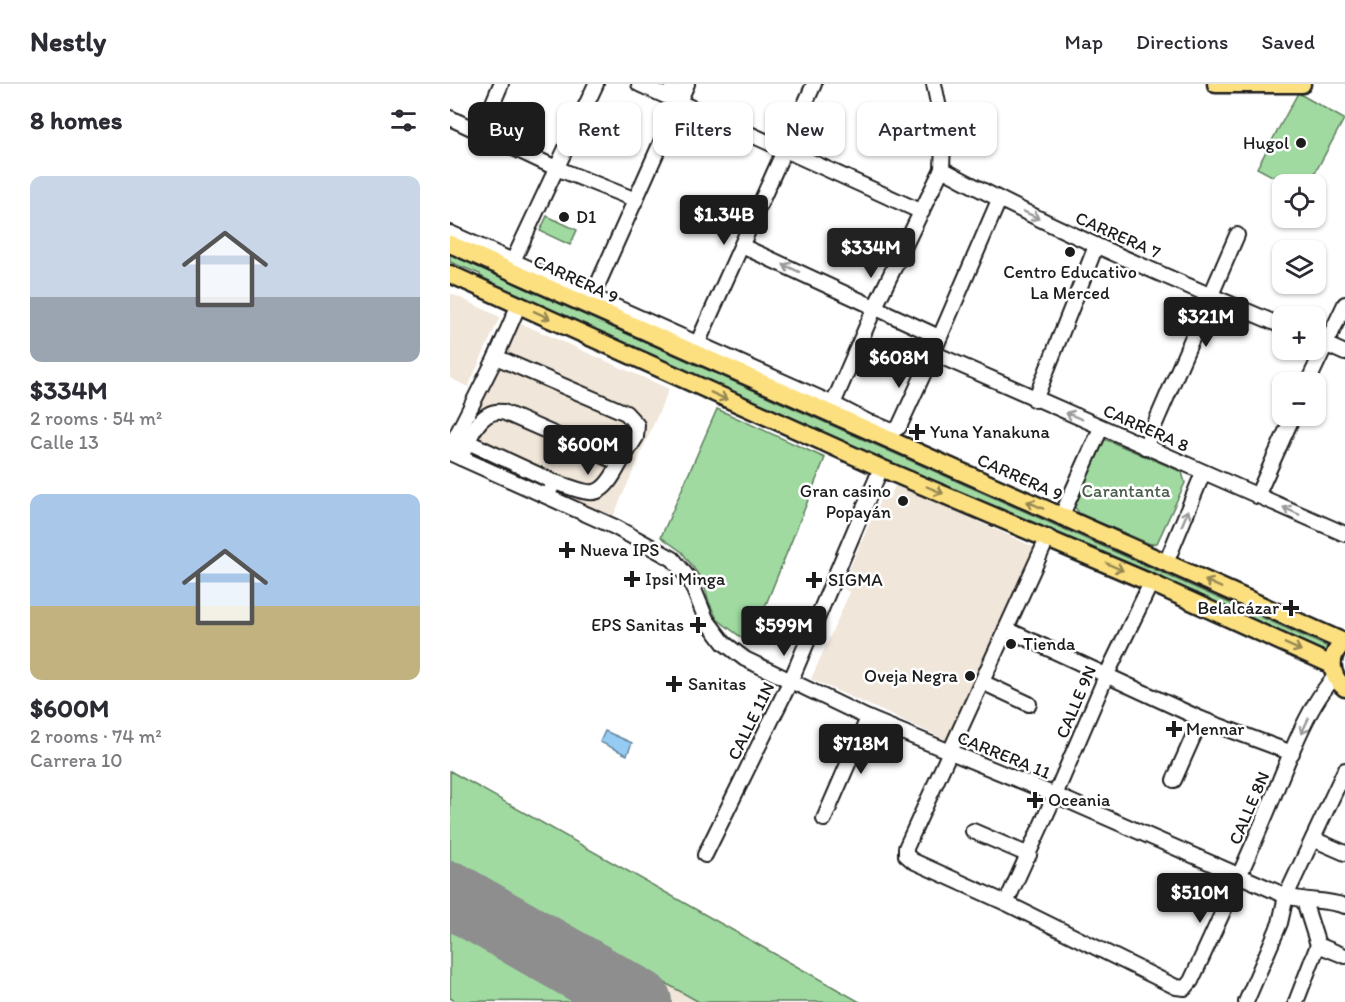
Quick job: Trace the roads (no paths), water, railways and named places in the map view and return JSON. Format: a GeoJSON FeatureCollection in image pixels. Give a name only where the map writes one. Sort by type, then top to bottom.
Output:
{"type":"FeatureCollection","features":[{"type":"Feature","properties":{"kind":"main road"},"geometry":{"type":"LineString","coordinates":[[1218,84],[1302,84]]}},
{"type":"Feature","properties":{"kind":"main road","name":"CARRERA 9"},"geometry":{"type":"LineString","coordinates":[[450,244],[590,302],[643,331],[696,348],[905,448],[1344,642]]}},
{"type":"Feature","properties":{"kind":"main road"},"geometry":{"type":"LineString","coordinates":[[450,274],[518,308],[881,468],[1048,537],[1151,583],[1337,677]]}},
{"type":"Feature","properties":{"kind":"main road"},"geometry":{"type":"LineString","coordinates":[[643,331],[668,331]]}},
{"type":"Feature","properties":{"kind":"main road"},"geometry":{"type":"LineString","coordinates":[[1337,677],[1335,651],[1344,642]]}},
{"type":"Feature","properties":{"kind":"street"},"geometry":{"type":"LineString","coordinates":[[493,102],[501,84]]}},
{"type":"Feature","properties":{"kind":"street"},"geometry":{"type":"LineString","coordinates":[[513,261],[596,84]]}},
{"type":"Feature","properties":{"kind":"street"},"geometry":{"type":"LineString","coordinates":[[639,84],[678,102]]}},
{"type":"Feature","properties":{"kind":"street"},"geometry":{"type":"LineString","coordinates":[[671,84],[678,102]]}},
{"type":"Feature","properties":{"kind":"street"},"geometry":{"type":"LineString","coordinates":[[678,102],[687,84]]}},
{"type":"Feature","properties":{"kind":"street"},"geometry":{"type":"LineString","coordinates":[[806,102],[814,84]]}},
{"type":"Feature","properties":{"kind":"street"},"geometry":{"type":"LineString","coordinates":[[833,404],[875,307],[942,169],[943,142],[940,113],[933,84]]}},
{"type":"Feature","properties":{"kind":"street"},"geometry":{"type":"LineString","coordinates":[[450,118],[468,126]]}},
{"type":"Feature","properties":{"kind":"street"},"geometry":{"type":"LineString","coordinates":[[532,156],[636,200]]}},
{"type":"Feature","properties":{"kind":"street"},"geometry":{"type":"LineString","coordinates":[[590,302],[655,156]]}},
{"type":"Feature","properties":{"kind":"street"},"geometry":{"type":"LineString","coordinates":[[696,348],[781,156]]}},
{"type":"Feature","properties":{"kind":"street"},"geometry":{"type":"LineString","coordinates":[[797,156],[922,212]]}},
{"type":"Feature","properties":{"kind":"street","name":"CARRERA 7"},"geometry":{"type":"LineString","coordinates":[[942,169],[999,200],[1096,246],[1272,322]]}},
{"type":"Feature","properties":{"kind":"street"},"geometry":{"type":"LineString","coordinates":[[862,418],[892,431],[896,430],[933,353],[999,200]]}},
{"type":"Feature","properties":{"kind":"street"},"geometry":{"type":"LineString","coordinates":[[450,233],[513,261],[590,302],[668,331],[696,348],[833,404],[878,426],[905,448]]}},
{"type":"Feature","properties":{"kind":"street"},"geometry":{"type":"LineString","coordinates":[[1145,447],[1237,236]]}},
{"type":"Feature","properties":{"kind":"street"},"geometry":{"type":"LineString","coordinates":[[742,246],[939,337]]}},
{"type":"Feature","properties":{"kind":"street"},"geometry":{"type":"LineString","coordinates":[[1035,400],[1096,246]]}},
{"type":"Feature","properties":{"kind":"street"},"geometry":{"type":"LineString","coordinates":[[450,282],[518,308],[450,448]]}},
{"type":"Feature","properties":{"kind":"street"},"geometry":{"type":"LineString","coordinates":[[1326,334],[1345,304]]}},
{"type":"Feature","properties":{"kind":"street"},"geometry":{"type":"LineString","coordinates":[[1326,344],[1345,353]]}},
{"type":"Feature","properties":{"kind":"street","name":"CARRERA 8"},"geometry":{"type":"LineString","coordinates":[[933,353],[1035,400],[1345,534]]}},
{"type":"Feature","properties":{"kind":"street"},"geometry":{"type":"LineString","coordinates":[[468,442],[554,482],[590,493],[604,489],[610,482],[636,437],[637,425],[626,413],[496,357]]}},
{"type":"Feature","properties":{"kind":"street"},"geometry":{"type":"LineString","coordinates":[[456,456],[468,442],[477,425],[495,411],[503,412],[620,463]]}},
{"type":"Feature","properties":{"kind":"street"},"geometry":{"type":"LineString","coordinates":[[1257,496],[1288,426]]}},
{"type":"Feature","properties":{"kind":"street"},"geometry":{"type":"LineString","coordinates":[[1061,517],[1101,428]]}},
{"type":"Feature","properties":{"kind":"street","name":"CARRERA 11"},"geometry":{"type":"LineString","coordinates":[[456,456],[615,527],[673,559],[690,580],[706,619],[724,643],[745,659],[868,718],[1055,795],[1286,896],[1304,901],[1331,901],[1345,906]]}},
{"type":"Feature","properties":{"kind":"street","name":"CALLE 11N"},"geometry":{"type":"LineString","coordinates":[[705,855],[791,680],[881,468]]}},
{"type":"Feature","properties":{"kind":"street"},"geometry":{"type":"LineString","coordinates":[[1166,563],[1203,473]]}},
{"type":"Feature","properties":{"kind":"street"},"geometry":{"type":"LineString","coordinates":[[547,496],[554,482]]}},
{"type":"Feature","properties":{"kind":"street"},"geometry":{"type":"LineString","coordinates":[[1006,903],[913,861],[906,855],[906,848],[1048,537]]}},
{"type":"Feature","properties":{"kind":"street","name":"CALLE 9N"},"geometry":{"type":"LineString","coordinates":[[1006,903],[1107,674],[1151,583]]}},
{"type":"Feature","properties":{"kind":"street"},"geometry":{"type":"LineString","coordinates":[[1006,629],[1201,719],[1292,753]]}},
{"type":"Feature","properties":{"kind":"street","name":"CALLE 8N"},"geometry":{"type":"LineString","coordinates":[[1006,903],[1176,987],[1185,988],[1191,981],[1240,877],[1317,700],[1325,687],[1337,677]]}},
{"type":"Feature","properties":{"kind":"street"},"geometry":{"type":"LineString","coordinates":[[982,682],[1029,704]]}},
{"type":"Feature","properties":{"kind":"street"},"geometry":{"type":"LineString","coordinates":[[824,819],[868,718]]}},
{"type":"Feature","properties":{"kind":"street"},"geometry":{"type":"LineString","coordinates":[[1174,780],[1201,719]]}},
{"type":"Feature","properties":{"kind":"street"},"geometry":{"type":"LineString","coordinates":[[1246,1002],[1280,923],[1286,896],[1345,770]]}},
{"type":"Feature","properties":{"kind":"street"},"geometry":{"type":"LineString","coordinates":[[973,831],[1029,855]]}},
{"type":"Feature","properties":{"kind":"street"},"geometry":{"type":"LineString","coordinates":[[1313,838],[1345,853]]}},
{"type":"Feature","properties":{"kind":"street"},"geometry":{"type":"LineString","coordinates":[[1301,998],[1318,945],[1304,901]]}},
{"type":"Feature","properties":{"kind":"street"},"geometry":{"type":"LineString","coordinates":[[1318,945],[1345,956]]}},
{"type":"Feature","properties":{"kind":"water"},"geometry":{"type":"Polygon","coordinates":[[[605,731],[632,743],[627,755],[600,742],[605,731]]]}},
{"type":"Feature","properties":{"kind":"place","name":"Hugol"},"geometry":{"type":"Point","coordinates":[1301,143]}},
{"type":"Feature","properties":{"kind":"place","name":"D1"},"geometry":{"type":"Point","coordinates":[564,217]}},
{"type":"Feature","properties":{"kind":"place","name":"Centro Educativo La Merced"},"geometry":{"type":"Point","coordinates":[1070,252]}},
{"type":"Feature","properties":{"kind":"place","name":"Yuna Yanakuna"},"geometry":{"type":"Point","coordinates":[917,432]}},
{"type":"Feature","properties":{"kind":"place","name":"Gran casino Popayán"},"geometry":{"type":"Point","coordinates":[903,501]}},
{"type":"Feature","properties":{"kind":"place","name":"Nueva IPS"},"geometry":{"type":"Point","coordinates":[567,550]}},
{"type":"Feature","properties":{"kind":"place","name":"Ipsi Minga"},"geometry":{"type":"Point","coordinates":[632,579]}},
{"type":"Feature","properties":{"kind":"place","name":"SIGMA"},"geometry":{"type":"Point","coordinates":[814,580]}},
{"type":"Feature","properties":{"kind":"place","name":"Belalcázar"},"geometry":{"type":"Point","coordinates":[1291,608]}},
{"type":"Feature","properties":{"kind":"place","name":"EPS Sanitas"},"geometry":{"type":"Point","coordinates":[698,625]}},
{"type":"Feature","properties":{"kind":"place","name":"Tienda"},"geometry":{"type":"Point","coordinates":[1011,644]}},
{"type":"Feature","properties":{"kind":"place","name":"Oveja Negra"},"geometry":{"type":"Point","coordinates":[970,676]}},
{"type":"Feature","properties":{"kind":"place","name":"Sanitas"},"geometry":{"type":"Point","coordinates":[674,684]}},
{"type":"Feature","properties":{"kind":"place","name":"Mennar"},"geometry":{"type":"Point","coordinates":[1174,729]}},
{"type":"Feature","properties":{"kind":"place","name":"Oceania"},"geometry":{"type":"Point","coordinates":[1035,800]}},
{"type":"Feature","properties":{"kind":"park label","name":"Carantanta"},"geometry":{"type":"Point","coordinates":[1126,491]}}]}
